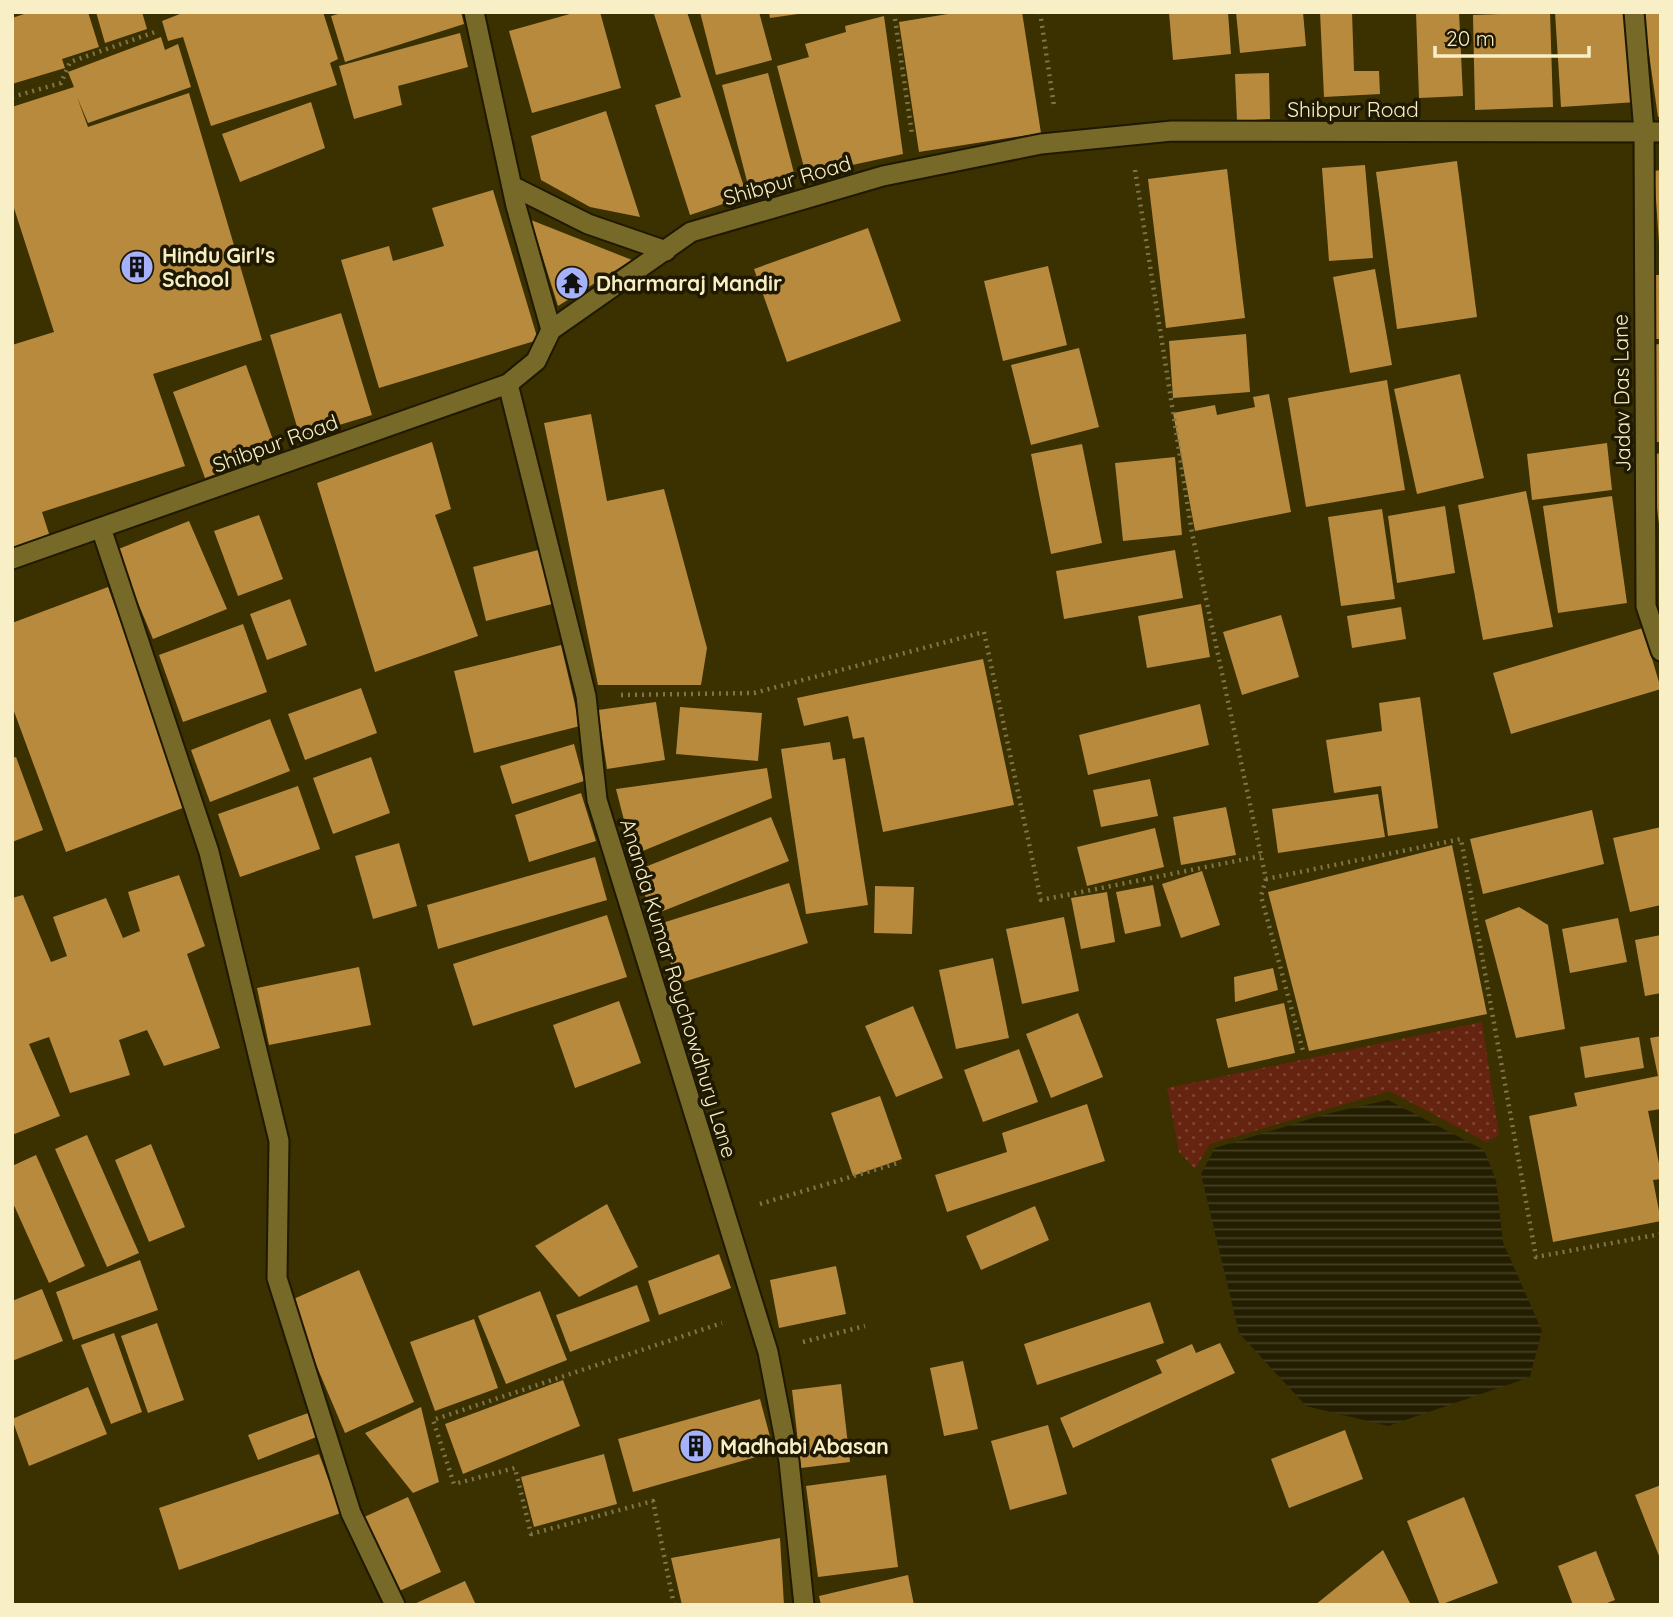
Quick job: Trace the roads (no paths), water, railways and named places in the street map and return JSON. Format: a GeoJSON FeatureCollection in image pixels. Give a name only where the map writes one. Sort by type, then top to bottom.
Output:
{"type":"FeatureCollection","features":[{"type":"Feature","properties":{"kind":"street"},"geometry":{"type":"LineString","coordinates":[[474,12],[512,186],[551,330]]}},
{"type":"Feature","properties":{"kind":"street","name":"Jadav Das Lane"},"geometry":{"type":"LineString","coordinates":[[1634,12],[1652,132],[1646,606],[1661,651]]}},
{"type":"Feature","properties":{"kind":"street","name":"Shibpur Road"},"geometry":{"type":"LineString","coordinates":[[12,559],[508,384],[536,361],[551,330],[691,232],[883,176],[1059,142],[1172,131],[1652,132]]}},
{"type":"Feature","properties":{"kind":"street"},"geometry":{"type":"LineString","coordinates":[[512,186],[587,224],[666,251]]}},
{"type":"Feature","properties":{"kind":"street","name":"Ananda Kumar Roychowdhury Lane"},"geometry":{"type":"LineString","coordinates":[[508,384],[586,696],[597,800],[768,1352],[789,1461],[804,1605]]}},
{"type":"Feature","properties":{"kind":"street"},"geometry":{"type":"LineString","coordinates":[[101,528],[209,852],[279,1141],[277,1278],[351,1513],[395,1605]]}},
{"type":"Feature","properties":{"kind":"place","name":"Hindu Girl's School"},"geometry":{"type":"Point","coordinates":[137,267]}},
{"type":"Feature","properties":{"kind":"place","name":"Dharmaraj Mandir"},"geometry":{"type":"Point","coordinates":[572,283]}},
{"type":"Feature","properties":{"kind":"place","name":"Madhabi Abasan"},"geometry":{"type":"Point","coordinates":[696,1446]}}]}
